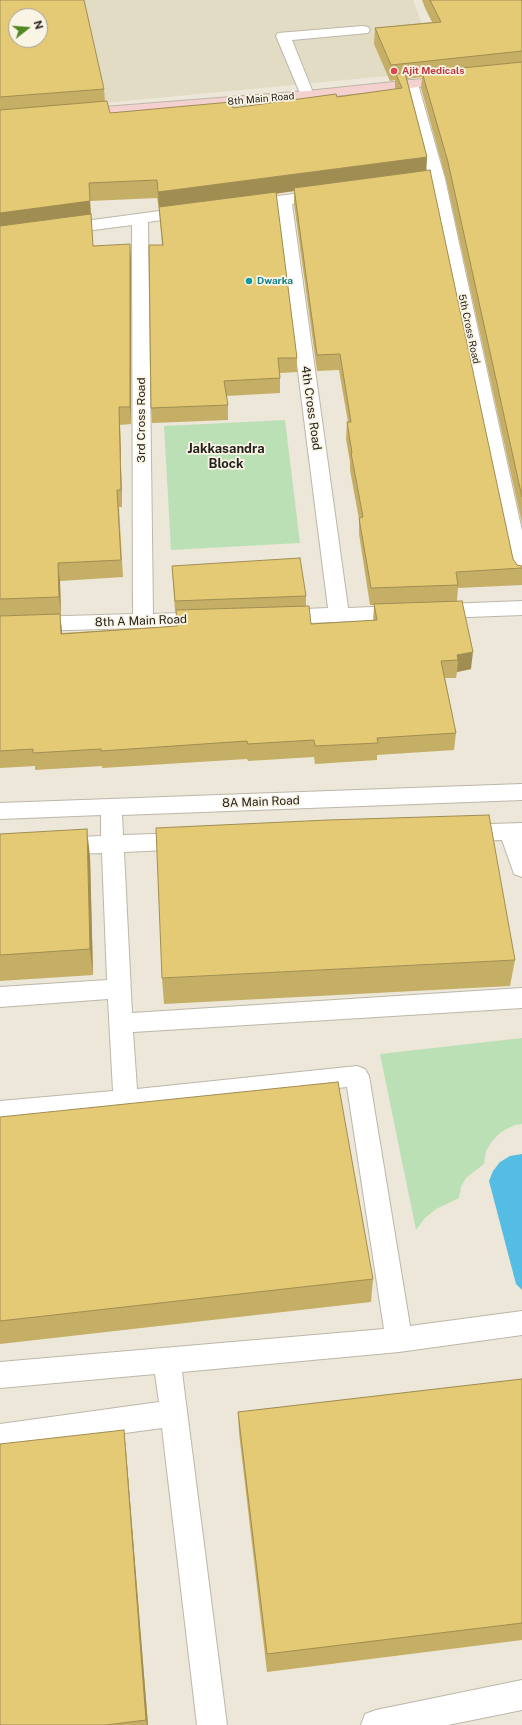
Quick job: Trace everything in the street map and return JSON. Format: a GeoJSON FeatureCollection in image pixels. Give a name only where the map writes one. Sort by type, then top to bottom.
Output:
{"type":"FeatureCollection","features":[{"type":"Feature","properties":{"kind":"street"},"geometry":{"type":"LineString","coordinates":[[307,95],[283,36],[363,30]]}},
{"type":"Feature","properties":{"kind":"street","name":"8th Main Road"},"geometry":{"type":"LineString","coordinates":[[63,115],[307,95],[467,78]]}},
{"type":"Feature","properties":{"kind":"street","name":"5th Cross Road"},"geometry":{"type":"LineString","coordinates":[[411,84],[430,181],[522,575]]}},
{"type":"Feature","properties":{"kind":"street"},"geometry":{"type":"LineString","coordinates":[[231,207],[338,193]]}},
{"type":"Feature","properties":{"kind":"street","name":"4th Cross Road"},"geometry":{"type":"LineString","coordinates":[[284,200],[339,615]]}},
{"type":"Feature","properties":{"kind":"street"},"geometry":{"type":"LineString","coordinates":[[47,231],[200,211]]}},
{"type":"Feature","properties":{"kind":"street","name":"3rd Cross Road"},"geometry":{"type":"LineString","coordinates":[[140,219],[143,621]]}},
{"type":"Feature","properties":{"kind":"street"},"geometry":{"type":"LineString","coordinates":[[261,617],[522,608]]}},
{"type":"Feature","properties":{"kind":"street","name":"8th A Main Road"},"geometry":{"type":"LineString","coordinates":[[0,625],[221,618]]}},
{"type":"Feature","properties":{"kind":"street","name":"8A Main Road"},"geometry":{"type":"LineString","coordinates":[[0,811],[522,792]]}},
{"type":"Feature","properties":{"kind":"street"},"geometry":{"type":"LineString","coordinates":[[111,807],[126,1100]]}},
{"type":"Feature","properties":{"kind":"street"},"geometry":{"type":"LineString","coordinates":[[439,834],[516,832],[522,868]]}},
{"type":"Feature","properties":{"kind":"street"},"geometry":{"type":"LineString","coordinates":[[0,849],[208,840]]}},
{"type":"Feature","properties":{"kind":"street"},"geometry":{"type":"LineString","coordinates":[[0,997],[120,989]]}},
{"type":"Feature","properties":{"kind":"street"},"geometry":{"type":"LineString","coordinates":[[121,1023],[522,998]]}},
{"type":"Feature","properties":{"kind":"street"},"geometry":{"type":"LineString","coordinates":[[0,1110],[126,1100],[357,1076],[399,1340]]}},
{"type":"Feature","properties":{"kind":"street"},"geometry":{"type":"LineString","coordinates":[[0,1375],[399,1340],[522,1323]]}},
{"type":"Feature","properties":{"kind":"street"},"geometry":{"type":"LineString","coordinates":[[167,1360],[212,1725]]}},
{"type":"Feature","properties":{"kind":"street"},"geometry":{"type":"LineString","coordinates":[[0,1437],[174,1413]]}},
{"type":"Feature","properties":{"kind":"street"},"geometry":{"type":"LineString","coordinates":[[376,1725],[522,1695]]}},
{"type":"Feature","properties":{"kind":"shaded area"},"geometry":{"type":"Polygon","coordinates":[[[0,0],[413,0],[440,71],[0,113],[0,0]]]}},
{"type":"Feature","properties":{"kind":"green space"},"geometry":{"type":"Polygon","coordinates":[[[285,420],[300,543],[171,550],[164,426],[285,420]]]}},
{"type":"Feature","properties":{"kind":"green space"},"geometry":{"type":"Polygon","coordinates":[[[522,1038],[522,1124],[515,1125],[501,1132],[492,1141],[486,1151],[484,1164],[466,1178],[461,1187],[459,1198],[436,1209],[425,1218],[416,1230],[380,1054],[522,1038]]]}},
{"type":"Feature","properties":{"kind":"water"},"geometry":{"type":"Polygon","coordinates":[[[522,1154],[522,1290],[516,1284],[489,1181],[493,1171],[500,1162],[510,1156],[522,1154]]]}},
{"type":"Feature","properties":{"kind":"building"},"geometry":{"type":"Polygon","coordinates":[[[0,0],[84,0],[104,89],[0,97],[0,0]]]}},
{"type":"Feature","properties":{"kind":"building"},"geometry":{"type":"Polygon","coordinates":[[[430,0],[521,0],[522,51],[391,65],[375,28],[441,22],[430,0]]]}},
{"type":"Feature","properties":{"kind":"building"},"geometry":{"type":"Polygon","coordinates":[[[522,62],[522,497],[448,162],[422,72],[522,62]]]}},
{"type":"Feature","properties":{"kind":"building"},"geometry":{"type":"Polygon","coordinates":[[[405,73],[427,157],[158,192],[157,180],[89,183],[90,201],[0,213],[0,110],[107,101],[110,113],[231,102],[233,108],[336,94],[337,97],[402,88],[396,74],[405,73]]]}},
{"type":"Feature","properties":{"kind":"building"},"geometry":{"type":"Polygon","coordinates":[[[430,170],[513,559],[517,565],[522,566],[522,568],[456,572],[458,585],[371,588],[359,518],[363,517],[351,453],[347,422],[351,422],[340,354],[317,355],[294,188],[430,170]]]}},
{"type":"Feature","properties":{"kind":"building"},"geometry":{"type":"Polygon","coordinates":[[[276,192],[297,358],[278,358],[280,378],[224,381],[228,405],[151,408],[149,245],[163,245],[159,207],[276,192]]]}},
{"type":"Feature","properties":{"kind":"building"},"geometry":{"type":"Polygon","coordinates":[[[91,214],[93,246],[130,244],[130,407],[119,407],[121,490],[117,490],[121,560],[58,563],[59,597],[0,599],[0,226],[91,214]]]}},
{"type":"Feature","properties":{"kind":"building"},"geometry":{"type":"Polygon","coordinates":[[[300,558],[306,596],[175,601],[172,566],[300,558]]]}},
{"type":"Feature","properties":{"kind":"building"},"geometry":{"type":"Polygon","coordinates":[[[462,601],[473,652],[457,655],[458,660],[441,661],[456,733],[377,738],[378,743],[315,746],[314,740],[248,744],[247,741],[101,751],[101,749],[33,753],[33,749],[0,751],[0,616],[60,614],[61,634],[177,626],[176,610],[309,606],[311,624],[377,620],[374,604],[462,601]]]}},
{"type":"Feature","properties":{"kind":"building"},"geometry":{"type":"Polygon","coordinates":[[[489,815],[515,960],[162,978],[156,828],[328,820],[489,815]]]}},
{"type":"Feature","properties":{"kind":"building"},"geometry":{"type":"Polygon","coordinates":[[[87,829],[90,949],[0,955],[0,834],[87,829]]]}},
{"type":"Feature","properties":{"kind":"building"},"geometry":{"type":"Polygon","coordinates":[[[338,1082],[373,1279],[0,1321],[0,1117],[338,1082]]]}},
{"type":"Feature","properties":{"kind":"building"},"geometry":{"type":"Polygon","coordinates":[[[522,1379],[522,1623],[267,1654],[238,1412],[522,1379]]]}},
{"type":"Feature","properties":{"kind":"building"},"geometry":{"type":"Polygon","coordinates":[[[124,1430],[146,1720],[106,1725],[0,1725],[0,1444],[124,1430]]]}},
{"type":"Feature","properties":{"kind":"place","name":"Ajit Medicals"},"geometry":{"type":"Point","coordinates":[394,71]}},
{"type":"Feature","properties":{"kind":"place","name":"Dwarka"},"geometry":{"type":"Point","coordinates":[249,281]}},
{"type":"Feature","properties":{"kind":"district","name":"Jakkasandra Block"},"geometry":{"type":"Point","coordinates":[226,456]}}]}
